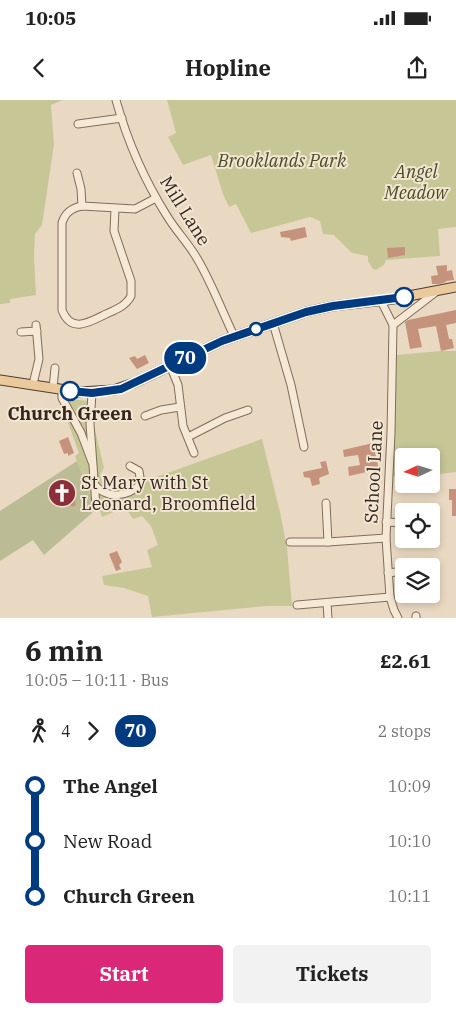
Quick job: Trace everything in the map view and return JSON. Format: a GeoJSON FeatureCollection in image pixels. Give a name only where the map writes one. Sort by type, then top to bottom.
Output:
{"type":"FeatureCollection","features":[{"type":"Feature","properties":{"kind":"main road"},"geometry":{"type":"LineString","coordinates":[[0,380],[92,393],[114,390],[127,386],[234,336],[273,323],[324,308],[381,301],[456,287]]}},
{"type":"Feature","properties":{"kind":"street","name":"Mill Lane"},"geometry":{"type":"LineString","coordinates":[[116,100],[142,169],[156,198],[197,258],[234,336]]}},
{"type":"Feature","properties":{"kind":"street"},"geometry":{"type":"LineString","coordinates":[[78,124],[122,118]]}},
{"type":"Feature","properties":{"kind":"street"},"geometry":{"type":"LineString","coordinates":[[76,173],[81,190],[82,206]]}},
{"type":"Feature","properties":{"kind":"street"},"geometry":{"type":"LineString","coordinates":[[115,208],[114,231],[131,281],[131,296],[124,305],[90,322],[80,325],[70,322],[62,310],[62,223],[67,213],[75,207],[82,206],[135,208],[156,198]]}},
{"type":"Feature","properties":{"kind":"street"},"geometry":{"type":"LineString","coordinates":[[392,325],[437,291]]}},
{"type":"Feature","properties":{"kind":"street","name":"School Lane"},"geometry":{"type":"LineString","coordinates":[[381,301],[392,325],[391,433],[386,538],[390,597],[398,618]]}},
{"type":"Feature","properties":{"kind":"street"},"geometry":{"type":"LineString","coordinates":[[273,323],[291,385],[304,447]]}},
{"type":"Feature","properties":{"kind":"street"},"geometry":{"type":"LineString","coordinates":[[22,332],[37,328],[39,358],[33,384]]}},
{"type":"Feature","properties":{"kind":"street"},"geometry":{"type":"LineString","coordinates":[[170,365],[178,385],[184,426],[194,454]]}},
{"type":"Feature","properties":{"kind":"street"},"geometry":{"type":"LineString","coordinates":[[53,388],[54,368]]}},
{"type":"Feature","properties":{"kind":"street"},"geometry":{"type":"LineString","coordinates":[[62,390],[62,398],[81,433],[92,464]]}},
{"type":"Feature","properties":{"kind":"street"},"geometry":{"type":"LineString","coordinates":[[81,433],[87,433],[92,393]]}},
{"type":"Feature","properties":{"kind":"street"},"geometry":{"type":"LineString","coordinates":[[145,416],[161,410],[180,407]]}},
{"type":"Feature","properties":{"kind":"street"},"geometry":{"type":"LineString","coordinates":[[188,438],[225,418],[248,410]]}},
{"type":"Feature","properties":{"kind":"street"},"geometry":{"type":"LineString","coordinates":[[90,417],[96,506]]}},
{"type":"Feature","properties":{"kind":"street"},"geometry":{"type":"LineString","coordinates":[[94,484],[99,490],[123,495],[141,484],[139,471],[130,466]]}},
{"type":"Feature","properties":{"kind":"street"},"geometry":{"type":"LineString","coordinates":[[326,503],[328,542]]}},
{"type":"Feature","properties":{"kind":"street"},"geometry":{"type":"LineString","coordinates":[[386,522],[395,522]]}},
{"type":"Feature","properties":{"kind":"street"},"geometry":{"type":"LineString","coordinates":[[290,542],[328,542],[386,538]]}},
{"type":"Feature","properties":{"kind":"street"},"geometry":{"type":"LineString","coordinates":[[388,573],[395,572]]}},
{"type":"Feature","properties":{"kind":"street"},"geometry":{"type":"LineString","coordinates":[[297,605],[390,597]]}},
{"type":"Feature","properties":{"kind":"street"},"geometry":{"type":"LineString","coordinates":[[327,603],[328,618]]}},
{"type":"Feature","properties":{"kind":"green space"},"geometry":{"type":"Polygon","coordinates":[[[0,100],[63,100],[51,105],[54,144],[42,225],[35,234],[36,295],[10,299],[10,303],[0,304],[0,100]]]}},
{"type":"Feature","properties":{"kind":"green space","name":"Brooklands Park"},"geometry":{"type":"Polygon","coordinates":[[[167,100],[456,100],[456,227],[438,229],[440,256],[386,260],[384,265],[376,270],[373,269],[368,261],[368,256],[352,253],[334,235],[323,234],[320,221],[310,217],[251,233],[236,204],[229,207],[211,155],[183,165],[168,137],[176,133],[167,100]]]}},
{"type":"Feature","properties":{"kind":"green space"},"geometry":{"type":"Polygon","coordinates":[[[456,351],[456,472],[440,474],[440,448],[395,448],[395,477],[391,477],[396,355],[456,351]]]}},
{"type":"Feature","properties":{"kind":"green space"},"geometry":{"type":"Polygon","coordinates":[[[61,398],[88,401],[104,468],[100,475],[103,484],[113,496],[136,491],[145,481],[262,439],[287,548],[292,606],[267,606],[152,617],[148,596],[124,588],[104,585],[102,576],[152,567],[147,550],[158,545],[151,526],[142,516],[133,519],[125,507],[102,517],[98,504],[94,505],[75,456],[79,453],[61,398]]]}},
{"type":"Feature","properties":{"kind":"green space"},"geometry":{"type":"Polygon","coordinates":[[[77,461],[94,505],[92,513],[44,555],[33,540],[0,561],[0,511],[77,461]]]}},
{"type":"Feature","properties":{"kind":"building"},"geometry":{"type":"Polygon","coordinates":[[[305,227],[307,237],[291,241],[290,238],[281,237],[280,232],[305,227]]]}},
{"type":"Feature","properties":{"kind":"building"},"geometry":{"type":"Polygon","coordinates":[[[405,247],[405,255],[388,258],[387,248],[405,247]]]}},
{"type":"Feature","properties":{"kind":"building"},"geometry":{"type":"Polygon","coordinates":[[[447,265],[447,271],[452,270],[454,280],[432,284],[431,276],[438,275],[436,266],[447,265]]]}},
{"type":"Feature","properties":{"kind":"building"},"geometry":{"type":"Polygon","coordinates":[[[456,310],[456,323],[446,325],[449,339],[452,339],[454,348],[441,351],[436,326],[418,329],[422,347],[410,349],[405,322],[456,310]]]}},
{"type":"Feature","properties":{"kind":"building"},"geometry":{"type":"Polygon","coordinates":[[[145,355],[149,363],[137,369],[129,358],[135,356],[137,359],[145,355]]]}},
{"type":"Feature","properties":{"kind":"building"},"geometry":{"type":"Polygon","coordinates":[[[68,437],[74,453],[68,456],[68,453],[64,454],[59,441],[68,437]]]}},
{"type":"Feature","properties":{"kind":"building"},"geometry":{"type":"Polygon","coordinates":[[[373,443],[380,475],[372,476],[371,471],[349,476],[348,467],[360,465],[358,455],[344,457],[343,450],[373,443]]]}},
{"type":"Feature","properties":{"kind":"building"},"geometry":{"type":"Polygon","coordinates":[[[326,461],[329,474],[319,478],[320,484],[312,486],[310,478],[304,477],[303,472],[322,468],[320,462],[326,461]]]}},
{"type":"Feature","properties":{"kind":"building","name":"St Mary with St Leonard, Broomfield"},"geometry":{"type":"Polygon","coordinates":[[[67,482],[76,505],[72,507],[69,503],[54,506],[51,490],[67,482]]]}},
{"type":"Feature","properties":{"kind":"building"},"geometry":{"type":"Polygon","coordinates":[[[449,489],[456,489],[456,516],[452,516],[452,500],[449,500],[449,489]]]}},
{"type":"Feature","properties":{"kind":"building"},"geometry":{"type":"Polygon","coordinates":[[[117,551],[122,562],[119,565],[121,569],[116,571],[109,554],[117,551]]]}},
{"type":"Feature","properties":{"kind":"bus line","name":"70"},"geometry":{"type":"LineString","coordinates":[[70,391],[92,393],[121,389],[222,341],[306,312],[333,306],[404,297]]}},
{"type":"Feature","properties":{"kind":"place","name":"Church Green"},"geometry":{"type":"Point","coordinates":[70,391]}},
{"type":"Feature","properties":{"kind":"place","name":"St Mary with St Leonard, Broomfield"},"geometry":{"type":"Point","coordinates":[62,493]}},
{"type":"Feature","properties":{"kind":"park label","name":"Angel Meadow"},"geometry":{"type":"Point","coordinates":[416,182]}}]}
